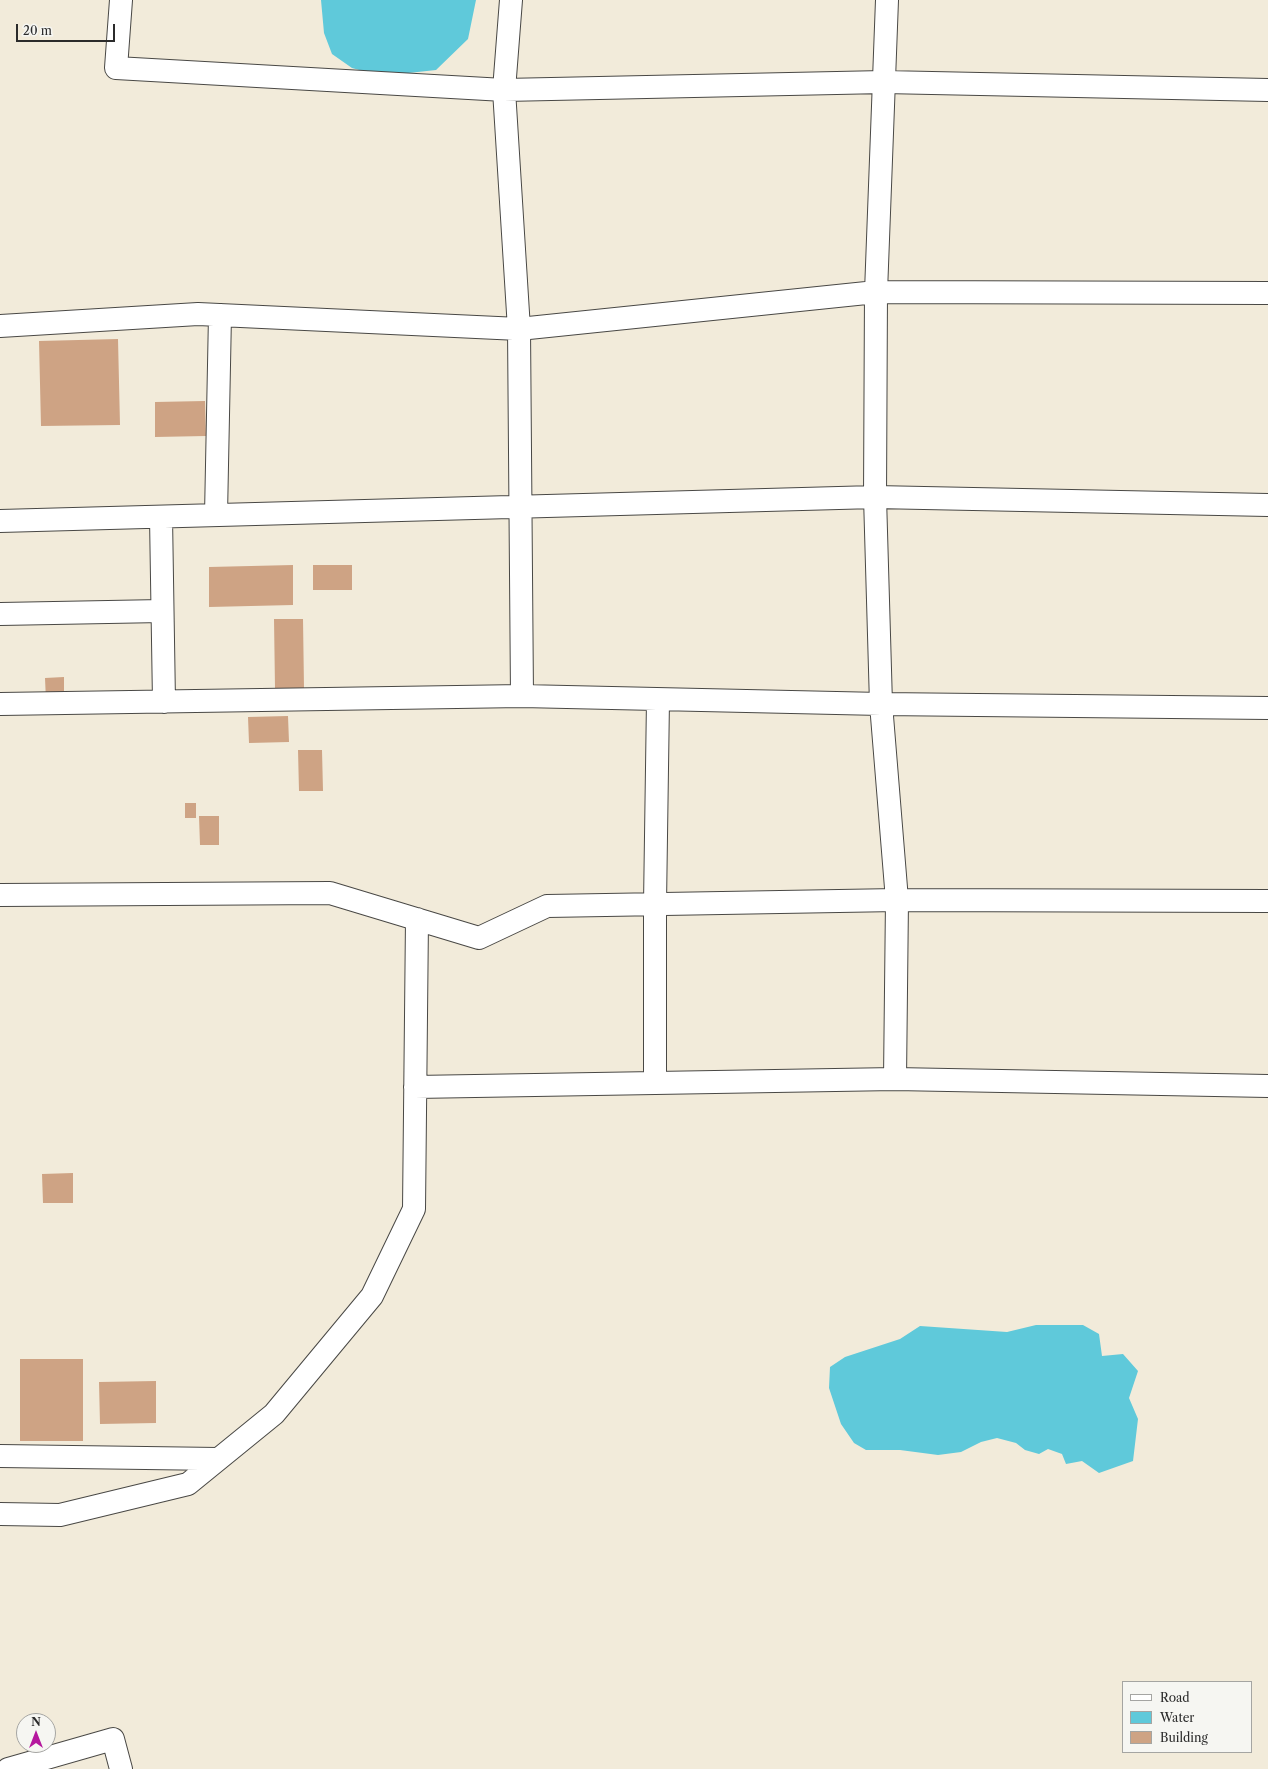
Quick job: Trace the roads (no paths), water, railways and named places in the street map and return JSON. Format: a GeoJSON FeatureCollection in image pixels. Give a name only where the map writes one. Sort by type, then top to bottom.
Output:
{"type":"FeatureCollection","features":[{"type":"Feature","properties":{"kind":"street"},"geometry":{"type":"LineString","coordinates":[[121,0],[116,68],[504,90],[884,82],[1268,90]]}},
{"type":"Feature","properties":{"kind":"street"},"geometry":{"type":"LineString","coordinates":[[511,0],[504,90],[519,328],[522,696]]}},
{"type":"Feature","properties":{"kind":"street"},"geometry":{"type":"LineString","coordinates":[[887,0],[876,292],[875,497],[881,704],[897,900],[895,1079]]}},
{"type":"Feature","properties":{"kind":"street"},"geometry":{"type":"LineString","coordinates":[[0,326],[198,314],[519,328],[876,292],[1268,293]]}},
{"type":"Feature","properties":{"kind":"street"},"geometry":{"type":"LineString","coordinates":[[216,515],[220,315]]}},
{"type":"Feature","properties":{"kind":"street"},"geometry":{"type":"LineString","coordinates":[[0,522],[875,497],[1268,505]]}},
{"type":"Feature","properties":{"kind":"street"},"geometry":{"type":"LineString","coordinates":[[160,517],[164,702]]}},
{"type":"Feature","properties":{"kind":"street"},"geometry":{"type":"LineString","coordinates":[[0,614],[162,611]]}},
{"type":"Feature","properties":{"kind":"street"},"geometry":{"type":"LineString","coordinates":[[0,704],[522,696],[881,704],[1268,708]]}},
{"type":"Feature","properties":{"kind":"street"},"geometry":{"type":"LineString","coordinates":[[655,1083],[655,904],[658,700]]}},
{"type":"Feature","properties":{"kind":"street"},"geometry":{"type":"LineString","coordinates":[[0,895],[330,893],[479,938],[548,906],[897,900],[1268,901]]}},
{"type":"Feature","properties":{"kind":"street"},"geometry":{"type":"LineString","coordinates":[[0,1514],[60,1515],[188,1484],[274,1414],[372,1296],[414,1209],[417,919]]}},
{"type":"Feature","properties":{"kind":"street"},"geometry":{"type":"LineString","coordinates":[[415,1087],[895,1079],[1268,1086]]}},
{"type":"Feature","properties":{"kind":"street"},"geometry":{"type":"LineString","coordinates":[[0,1456],[218,1459]]}},
{"type":"Feature","properties":{"kind":"street"},"geometry":{"type":"LineString","coordinates":[[8,1769],[113,1739],[121,1769]]}},
{"type":"Feature","properties":{"kind":"water"},"geometry":{"type":"Polygon","coordinates":[[[321,0],[476,0],[468,39],[436,70],[381,76],[352,68],[332,54],[324,33],[321,0]]]}},
{"type":"Feature","properties":{"kind":"water"},"geometry":{"type":"Polygon","coordinates":[[[1036,1325],[1083,1325],[1099,1334],[1102,1356],[1123,1354],[1138,1371],[1129,1398],[1138,1419],[1133,1461],[1099,1473],[1082,1461],[1066,1464],[1062,1454],[1048,1449],[1039,1454],[1025,1450],[1016,1443],[997,1438],[981,1442],[961,1452],[938,1455],[900,1450],[866,1450],[854,1443],[841,1424],[829,1388],[830,1367],[845,1357],[900,1339],[920,1326],[1007,1332],[1036,1325]]]}}]}
